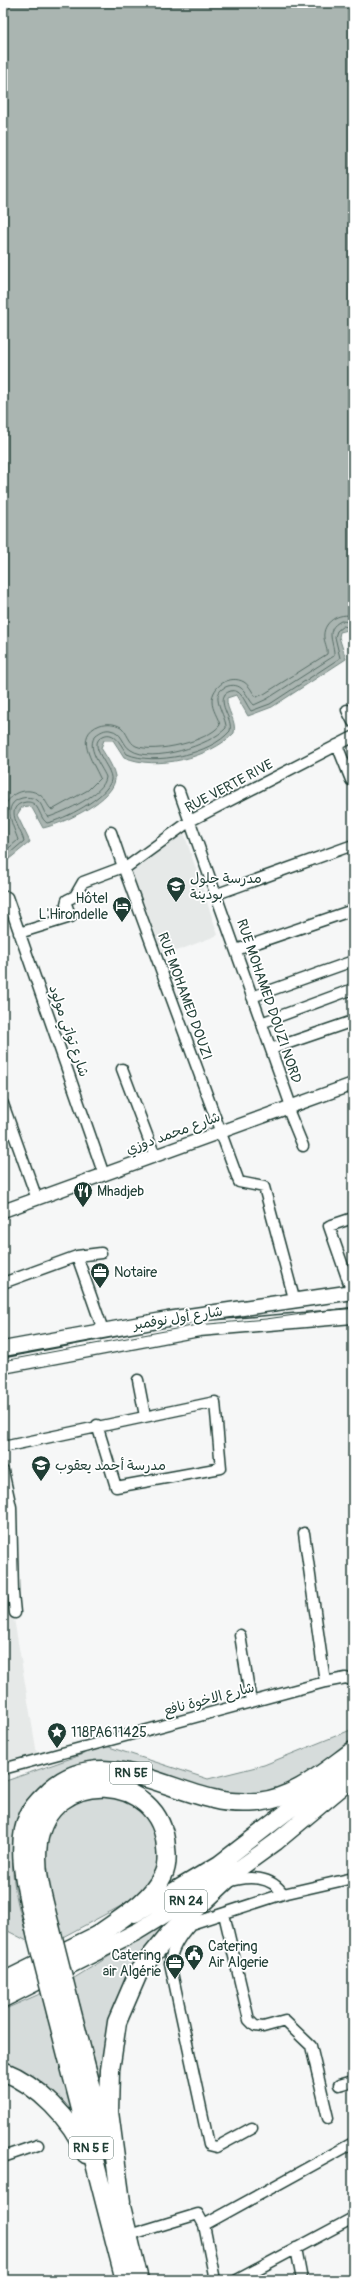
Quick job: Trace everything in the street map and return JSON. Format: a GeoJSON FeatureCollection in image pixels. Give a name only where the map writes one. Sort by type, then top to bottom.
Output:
{"type":"FeatureCollection","features":[{"type":"Feature","properties":{"kind":"highway","name":"RN 5E"},"geometry":{"type":"LineString","coordinates":[[64,2012],[43,1930],[22,1862],[22,1842],[28,1815],[42,1797],[59,1782],[82,1772],[103,1769],[153,1779],[214,1800],[237,1803],[259,1802],[283,1796],[311,1782],[353,1751]]}},
{"type":"Feature","properties":{"kind":"highway","name":"RN 24"},"geometry":{"type":"LineString","coordinates":[[3,1981],[95,1937],[219,1864],[353,1761]]}},
{"type":"Feature","properties":{"kind":"highway","name":"RN 24"},"geometry":{"type":"LineString","coordinates":[[3,1999],[138,1931],[230,1877],[276,1842],[353,1778]]}},
{"type":"Feature","properties":{"kind":"highway","name":"RN 5E"},"geometry":{"type":"LineString","coordinates":[[43,1930],[38,1872],[38,1842],[43,1825],[53,1808],[70,1794],[86,1789],[104,1787],[122,1790],[150,1807],[160,1820],[166,1840],[167,1857],[164,1873],[154,1890],[142,1903],[95,1937]]}},
{"type":"Feature","properties":{"kind":"highway"},"geometry":{"type":"LineString","coordinates":[[121,2202],[109,2112],[110,2070],[117,2022],[139,1970],[171,1932],[230,1877]]}},
{"type":"Feature","properties":{"kind":"highway","name":"RN 5 E"},"geometry":{"type":"LineString","coordinates":[[64,2012],[121,2202],[139,2280]]}},
{"type":"Feature","properties":{"kind":"highway","name":"RN 5 E"},"geometry":{"type":"LineString","coordinates":[[64,2012],[103,2197],[125,2280]]}},
{"type":"Feature","properties":{"kind":"highway"},"geometry":{"type":"LineString","coordinates":[[3,2071],[33,2088],[50,2103],[67,2123],[82,2145],[103,2197]]}},
{"type":"Feature","properties":{"kind":"main road","name":"شارع أول نوفمبر"},"geometry":{"type":"LineString","coordinates":[[3,1349],[168,1319],[295,1302],[352,1292]]}},
{"type":"Feature","properties":{"kind":"main road","name":"شارع أول نوفمبر"},"geometry":{"type":"LineString","coordinates":[[3,1366],[199,1329],[353,1316]]}},
{"type":"Feature","properties":{"kind":"street"},"geometry":{"type":"LineString","coordinates":[[347,710],[353,722]]}},
{"type":"Feature","properties":{"kind":"street","name":"RUE VERTE RIVE"},"geometry":{"type":"LineString","coordinates":[[20,933],[71,917],[66,904],[67,900],[75,896],[83,882],[124,868],[190,822],[353,737]]}},
{"type":"Feature","properties":{"kind":"street"},"geometry":{"type":"LineString","coordinates":[[337,745],[351,780]]}},
{"type":"Feature","properties":{"kind":"street","name":"RUE MOHAMED DOUZI NORD"},"geometry":{"type":"LineString","coordinates":[[179,791],[217,894],[303,1146]]}},
{"type":"Feature","properties":{"kind":"street","name":"RUE MOHAMED DOUZI"},"geometry":{"type":"LineString","coordinates":[[111,832],[219,1132],[239,1182],[264,1187],[295,1302]]}},
{"type":"Feature","properties":{"kind":"street"},"geometry":{"type":"LineString","coordinates":[[217,894],[353,845]]}},
{"type":"Feature","properties":{"kind":"street","name":"شارع تواتي مولود"},"geometry":{"type":"LineString","coordinates":[[7,897],[104,1174]]}},
{"type":"Feature","properties":{"kind":"street"},"geometry":{"type":"LineString","coordinates":[[236,950],[353,910]]}},
{"type":"Feature","properties":{"kind":"street"},"geometry":{"type":"LineString","coordinates":[[252,997],[353,961]]}},
{"type":"Feature","properties":{"kind":"street"},"geometry":{"type":"LineString","coordinates":[[262,1023],[353,989]]}},
{"type":"Feature","properties":{"kind":"street"},"geometry":{"type":"LineString","coordinates":[[271,1050],[353,1020]]}},
{"type":"Feature","properties":{"kind":"street"},"geometry":{"type":"LineString","coordinates":[[122,1069],[155,1156]]}},
{"type":"Feature","properties":{"kind":"street","name":"شارع محمد دوزي"},"geometry":{"type":"LineString","coordinates":[[3,1211],[353,1084]]}},
{"type":"Feature","properties":{"kind":"street"},"geometry":{"type":"LineString","coordinates":[[3,1104],[37,1199]]}},
{"type":"Feature","properties":{"kind":"street"},"geometry":{"type":"LineString","coordinates":[[352,1292],[328,1226],[353,1218]]}},
{"type":"Feature","properties":{"kind":"street"},"geometry":{"type":"LineString","coordinates":[[3,1283],[77,1256],[100,1253]]}},
{"type":"Feature","properties":{"kind":"street"},"geometry":{"type":"LineString","coordinates":[[77,1256],[103,1330]]}},
{"type":"Feature","properties":{"kind":"street"},"geometry":{"type":"LineString","coordinates":[[138,1380],[145,1416]]}},
{"type":"Feature","properties":{"kind":"street"},"geometry":{"type":"LineString","coordinates":[[3,1447],[97,1425],[215,1402],[221,1468],[116,1487],[97,1425]]}},
{"type":"Feature","properties":{"kind":"street"},"geometry":{"type":"LineString","coordinates":[[3,1471],[11,1507],[12,1594],[16,1613]]}},
{"type":"Feature","properties":{"kind":"street"},"geometry":{"type":"LineString","coordinates":[[304,1533],[325,1682]]}},
{"type":"Feature","properties":{"kind":"street"},"geometry":{"type":"LineString","coordinates":[[240,1635],[251,1702]]}},
{"type":"Feature","properties":{"kind":"street","name":"شارع الاخوة نافع"},"geometry":{"type":"LineString","coordinates":[[3,1769],[325,1682],[346,1678],[353,1681]]}},
{"type":"Feature","properties":{"kind":"street"},"geometry":{"type":"LineString","coordinates":[[230,1877],[255,1878],[271,1883],[279,1888],[283,1894]]}},
{"type":"Feature","properties":{"kind":"street"},"geometry":{"type":"LineString","coordinates":[[252,2128],[216,2147],[209,2145],[170,1963],[171,1953],[183,1932],[191,1924],[283,1894],[353,1878]]}},
{"type":"Feature","properties":{"kind":"street"},"geometry":{"type":"LineString","coordinates":[[224,1914],[249,2020],[255,2026],[285,2021],[311,2046],[328,2118]]}},
{"type":"Feature","properties":{"kind":"street"},"geometry":{"type":"LineString","coordinates":[[339,2085],[353,2081]]}},
{"type":"Feature","properties":{"kind":"street"},"geometry":{"type":"LineString","coordinates":[[204,2225],[353,2143]]}},
{"type":"Feature","properties":{"kind":"street"},"geometry":{"type":"LineString","coordinates":[[3,2158],[38,2146]]}},
{"type":"Feature","properties":{"kind":"street"},"geometry":{"type":"LineString","coordinates":[[129,2235],[198,2214],[204,2225],[215,2280]]}},
{"type":"Feature","properties":{"kind":"street"},"geometry":{"type":"LineString","coordinates":[[237,2280],[353,2218]]}},
{"type":"Feature","properties":{"kind":"street"},"geometry":{"type":"LineString","coordinates":[[296,2248],[302,2280]]}},
{"type":"Feature","properties":{"kind":"shaded area","name":"مدرسة جلول بودينة"},"geometry":{"type":"Polygon","coordinates":[[[184,833],[218,935],[164,956],[131,870],[184,833]]]}},
{"type":"Feature","properties":{"kind":"shaded area"},"geometry":{"type":"Polygon","coordinates":[[[3,1510],[5,1510],[10,1595],[37,1754],[3,1767],[3,1510]]]}},
{"type":"Feature","properties":{"kind":"shaded area"},"geometry":{"type":"Polygon","coordinates":[[[353,1729],[353,1743],[307,1775],[277,1789],[258,1793],[238,1794],[217,1792],[176,1783],[117,1764],[20,1816],[13,1849],[14,1879],[19,1910],[29,1942],[6,1930],[3,1922],[3,1788],[6,1781],[106,1746],[208,1779],[264,1765],[353,1729]]]}},
{"type":"Feature","properties":{"kind":"shaded area"},"geometry":{"type":"Polygon","coordinates":[[[94,1793],[135,1802],[158,1835],[158,1872],[136,1898],[59,1939],[44,1879],[43,1845],[57,1812],[94,1793]]]}},
{"type":"Feature","properties":{"kind":"shaded area"},"geometry":{"type":"Polygon","coordinates":[[[166,1921],[168,1925],[108,2036],[97,2089],[71,1980],[166,1921]]]}},
{"type":"Feature","properties":{"kind":"shaded area"},"geometry":{"type":"Polygon","coordinates":[[[42,1993],[77,2126],[13,2066],[3,2061],[3,2010],[42,1993]]]}},
{"type":"Feature","properties":{"kind":"water"},"geometry":{"type":"Polygon","coordinates":[[[3,3],[353,3],[353,636],[348,630],[340,632],[339,637],[346,659],[272,707],[248,716],[236,695],[227,698],[228,707],[235,728],[234,733],[224,742],[197,755],[182,760],[167,762],[151,763],[137,761],[124,757],[113,740],[104,740],[101,748],[111,765],[115,776],[114,785],[108,793],[99,802],[75,816],[52,826],[43,828],[32,808],[29,806],[22,807],[17,815],[30,842],[3,864],[3,3]]]}},
{"type":"Feature","properties":{"kind":"tram line"},"geometry":{"type":"LineString","coordinates":[[3,1361],[197,1325],[266,1319],[353,1307]]}},
{"type":"Feature","properties":{"kind":"place","name":"مدرسة جلول بودينة"},"geometry":{"type":"Point","coordinates":[176,903]}},
{"type":"Feature","properties":{"kind":"place","name":"Hôtel L'Hirondelle"},"geometry":{"type":"Point","coordinates":[122,923]}},
{"type":"Feature","properties":{"kind":"place","name":"Mhadjeb"},"geometry":{"type":"Point","coordinates":[83,1208]}},
{"type":"Feature","properties":{"kind":"place","name":"Notaire"},"geometry":{"type":"Point","coordinates":[100,1289]}},
{"type":"Feature","properties":{"kind":"place","name":"مدرسة أحمد يعقوب"},"geometry":{"type":"Point","coordinates":[41,1482]}},
{"type":"Feature","properties":{"kind":"place","name":"118PA611425"},"geometry":{"type":"Point","coordinates":[57,1749]}},
{"type":"Feature","properties":{"kind":"place","name":"Catering Air Algerie"},"geometry":{"type":"Point","coordinates":[194,1971]}},
{"type":"Feature","properties":{"kind":"place","name":"Catering air Algérie"},"geometry":{"type":"Point","coordinates":[175,1980]}}]}
